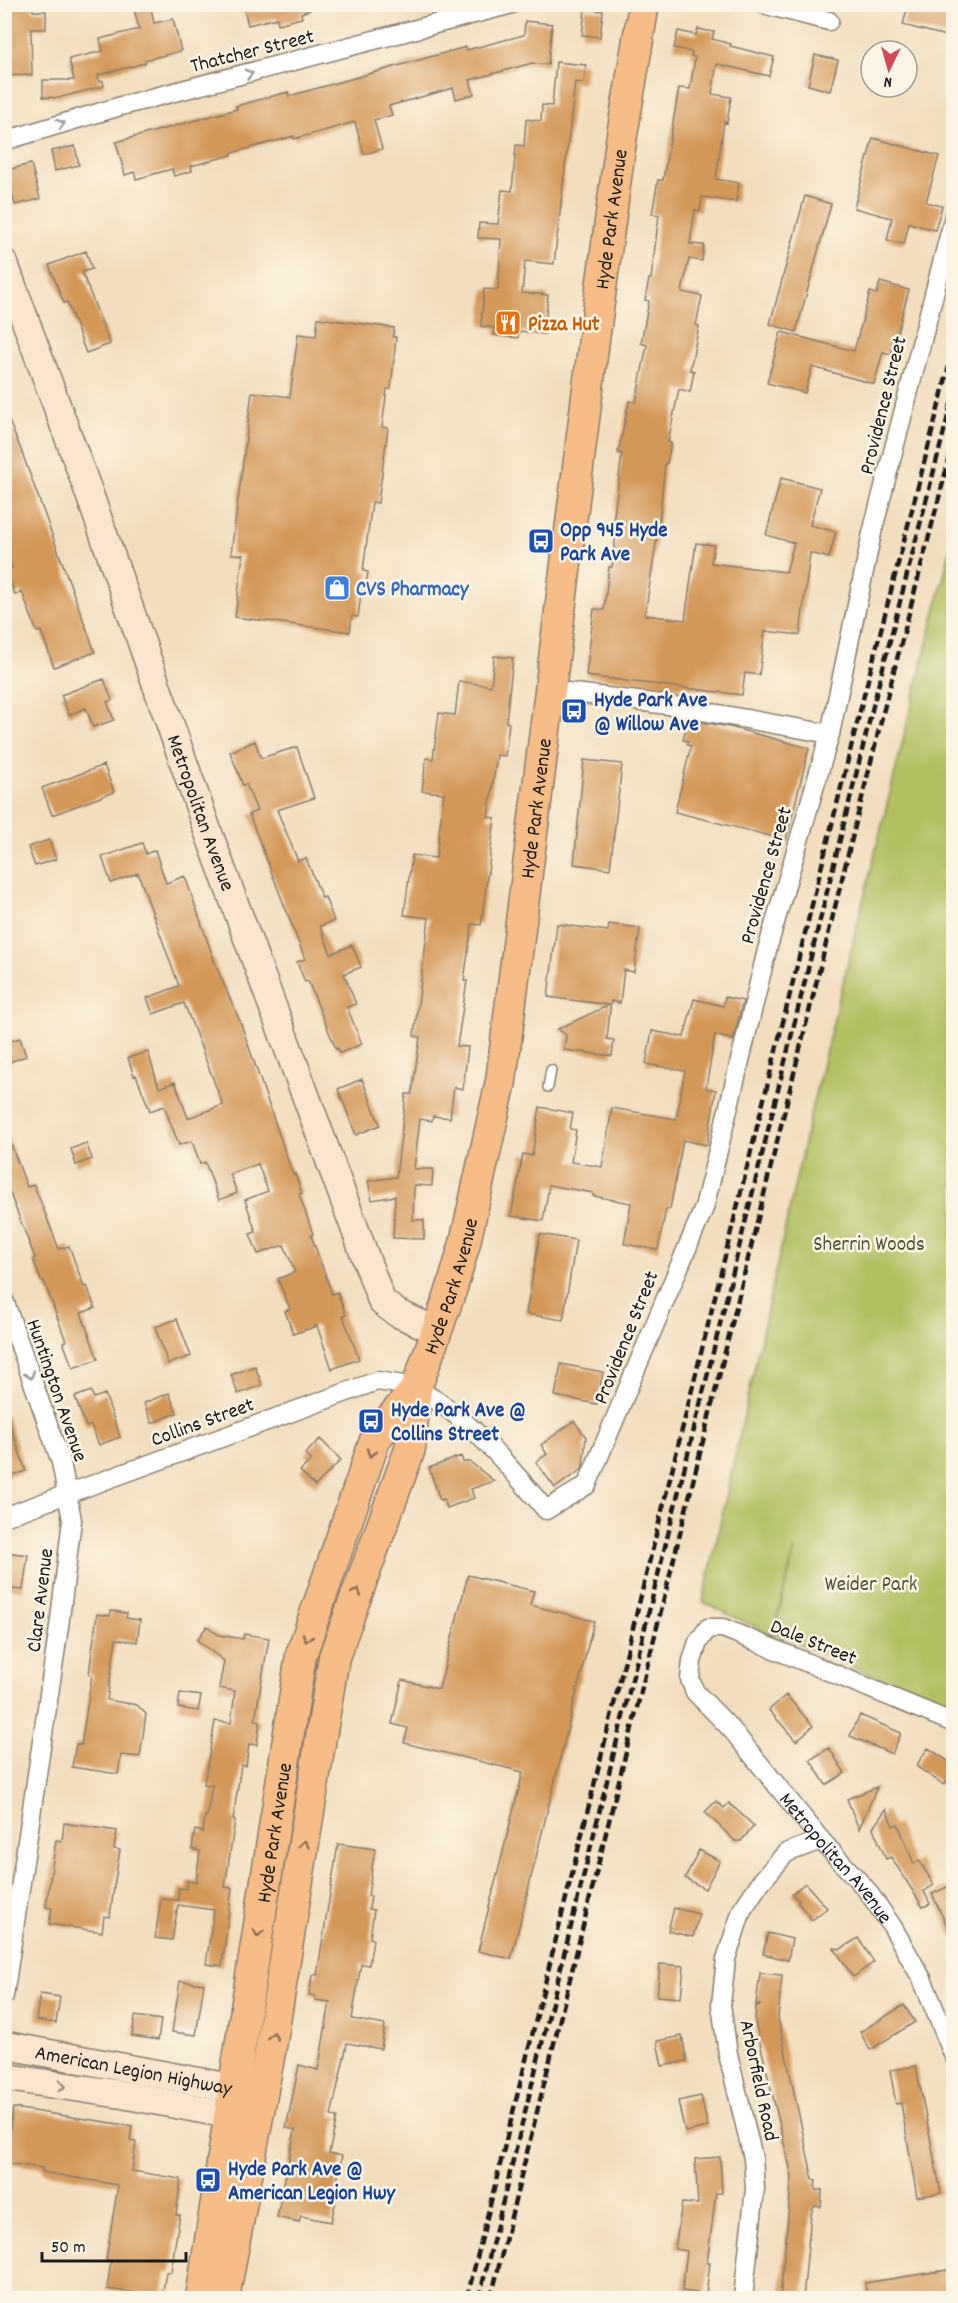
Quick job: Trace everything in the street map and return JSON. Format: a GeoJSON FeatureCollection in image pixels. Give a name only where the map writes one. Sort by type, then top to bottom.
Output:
{"type":"FeatureCollection","features":[{"type":"Feature","properties":{"kind":"main road","name":"Hyde Park Avenue"},"geometry":{"type":"LineString","coordinates":[[224,2298],[301,1655],[375,1440],[416,1389],[437,1331],[465,1243],[501,1081],[621,141],[644,4]]}},
{"type":"Feature","properties":{"kind":"main road","name":"Hyde Park Avenue"},"geometry":{"type":"LineString","coordinates":[[201,2298],[246,2104]]}},
{"type":"Feature","properties":{"kind":"street","name":"Thatcher Street"},"geometry":{"type":"LineString","coordinates":[[4,141],[121,106],[512,4]]}},
{"type":"Feature","properties":{"kind":"street"},"geometry":{"type":"LineString","coordinates":[[764,4],[830,21]]}},
{"type":"Feature","properties":{"kind":"street","name":"Providence Street"},"geometry":{"type":"LineString","coordinates":[[416,1389],[457,1416],[506,1463],[546,1510],[587,1485],[704,1208],[766,951],[830,734],[872,532],[954,217]]}},
{"type":"Feature","properties":{"kind":"street","name":"Metropolitan Avenue"},"geometry":{"type":"LineString","coordinates":[[4,263],[88,490],[207,829],[382,1302],[397,1313],[437,1331]]}},
{"type":"Feature","properties":{"kind":"street"},"geometry":{"type":"LineString","coordinates":[[552,690],[668,705],[830,734]]}},
{"type":"Feature","properties":{"kind":"street","name":"Huntington Avenue"},"geometry":{"type":"LineString","coordinates":[[4,1300],[61,1462],[67,1495]]}},
{"type":"Feature","properties":{"kind":"street","name":"Collins Street"},"geometry":{"type":"LineString","coordinates":[[4,1517],[377,1381],[416,1389]]}},
{"type":"Feature","properties":{"kind":"street","name":"Clare Avenue"},"geometry":{"type":"LineString","coordinates":[[4,1996],[59,1627],[72,1520],[67,1495]]}},
{"type":"Feature","properties":{"kind":"street","name":"Dale Street"},"geometry":{"type":"LineString","coordinates":[[690,1679],[692,1660],[698,1642],[708,1628],[723,1628],[954,1723]]}},
{"type":"Feature","properties":{"kind":"street","name":"Metropolitan Avenue"},"geometry":{"type":"LineString","coordinates":[[690,1679],[695,1692],[732,1730],[821,1840],[866,1889],[892,1926],[922,1979],[954,2056]]}},
{"type":"Feature","properties":{"kind":"street","name":"Arborfield Road"},"geometry":{"type":"LineString","coordinates":[[743,2298],[754,2189],[753,2158],[726,2044],[721,2005],[726,1959],[742,1910],[760,1883],[786,1853],[821,1840]]}},
{"type":"Feature","properties":{"kind":"street","name":"American Legion Highway"},"geometry":{"type":"LineString","coordinates":[[4,2045],[246,2104]]}},
{"type":"Feature","properties":{"kind":"street","name":"American Legion Highway"},"geometry":{"type":"LineString","coordinates":[[4,2078],[125,2095],[246,2104]]}},
{"type":"Feature","properties":{"kind":"lane"},"geometry":{"type":"LineString","coordinates":[[548,1087],[551,1070]]}},
{"type":"Feature","properties":{"kind":"green space","name":"Sherrin Woods"},"geometry":{"type":"Polygon","coordinates":[[[953,539],[954,1710],[774,1633],[795,1549],[772,1635],[703,1602],[811,1111],[953,539]]]}},
{"type":"Feature","properties":{"kind":"building"},"geometry":{"type":"Polygon","coordinates":[[[133,4],[150,4],[154,23],[173,19],[181,51],[98,75],[99,81],[103,81],[104,86],[58,98],[43,97],[43,80],[74,80],[69,59],[103,51],[100,39],[139,29],[133,4]]]}},
{"type":"Feature","properties":{"kind":"building"},"geometry":{"type":"Polygon","coordinates":[[[243,4],[309,4],[310,10],[301,13],[302,18],[278,24],[277,18],[248,25],[243,4]]]}},
{"type":"Feature","properties":{"kind":"building"},"geometry":{"type":"Polygon","coordinates":[[[908,4],[954,6],[954,38],[903,25],[908,4]]]}},
{"type":"Feature","properties":{"kind":"building"},"geometry":{"type":"Polygon","coordinates":[[[32,5],[33,11],[46,11],[46,29],[31,29],[32,75],[4,76],[4,6],[32,5]]]}},
{"type":"Feature","properties":{"kind":"building"},"geometry":{"type":"Polygon","coordinates":[[[585,9],[603,11],[600,37],[582,35],[585,9]]]}},
{"type":"Feature","properties":{"kind":"building"},"geometry":{"type":"Polygon","coordinates":[[[525,21],[552,24],[548,65],[532,63],[470,80],[474,94],[456,99],[453,88],[389,106],[392,115],[374,120],[382,149],[364,154],[355,122],[232,153],[232,155],[191,166],[192,171],[174,176],[172,169],[136,179],[134,172],[125,175],[116,142],[237,109],[236,106],[288,92],[289,96],[466,47],[467,50],[524,35],[525,21]]]}},
{"type":"Feature","properties":{"kind":"building"},"geometry":{"type":"Polygon","coordinates":[[[698,29],[714,32],[712,39],[731,44],[730,46],[774,57],[769,76],[717,64],[712,94],[731,97],[727,123],[724,122],[716,179],[739,183],[736,202],[702,197],[700,211],[695,210],[690,244],[704,245],[702,261],[689,259],[682,292],[702,296],[696,325],[699,326],[690,370],[694,371],[690,392],[679,389],[668,442],[671,443],[667,463],[665,463],[659,524],[645,615],[685,620],[696,543],[714,545],[711,563],[786,572],[794,543],[766,535],[781,478],[820,488],[810,525],[836,532],[829,558],[810,553],[800,635],[765,631],[759,675],[745,673],[742,695],[586,676],[594,609],[604,610],[609,567],[612,567],[617,524],[613,523],[622,454],[618,453],[629,401],[636,402],[647,345],[641,343],[649,301],[645,300],[649,279],[651,279],[659,215],[652,214],[658,180],[663,180],[679,88],[690,89],[695,57],[691,56],[692,52],[674,48],[678,31],[696,35],[698,29]]]}},
{"type":"Feature","properties":{"kind":"building"},"geometry":{"type":"Polygon","coordinates":[[[815,55],[838,60],[830,91],[808,85],[815,55]]]}},
{"type":"Feature","properties":{"kind":"building"},"geometry":{"type":"Polygon","coordinates":[[[556,62],[586,65],[584,83],[575,82],[554,264],[525,261],[522,293],[548,295],[544,334],[519,331],[518,338],[494,335],[495,328],[481,326],[484,289],[498,290],[501,239],[478,238],[479,223],[498,224],[502,190],[512,191],[516,145],[524,146],[526,119],[541,121],[542,105],[552,106],[556,62]]]}},
{"type":"Feature","properties":{"kind":"building"},"geometry":{"type":"Polygon","coordinates":[[[873,138],[939,156],[926,202],[942,206],[935,230],[909,223],[904,244],[887,240],[892,218],[854,208],[873,138]]]}},
{"type":"Feature","properties":{"kind":"building"},"geometry":{"type":"Polygon","coordinates":[[[75,146],[79,165],[55,171],[51,151],[75,146]]]}},
{"type":"Feature","properties":{"kind":"building"},"geometry":{"type":"Polygon","coordinates":[[[31,164],[40,199],[15,205],[7,170],[31,164]]]}},
{"type":"Feature","properties":{"kind":"building"},"geometry":{"type":"Polygon","coordinates":[[[805,196],[831,204],[796,332],[770,324],[805,196]]]}},
{"type":"Feature","properties":{"kind":"building"},"geometry":{"type":"Polygon","coordinates":[[[86,251],[92,269],[82,272],[110,344],[86,353],[67,302],[64,303],[49,265],[86,251]]]}},
{"type":"Feature","properties":{"kind":"building"},"geometry":{"type":"Polygon","coordinates":[[[880,282],[909,290],[891,354],[883,352],[874,384],[812,367],[805,393],[767,383],[781,332],[854,351],[870,292],[877,294],[880,282]]]}},
{"type":"Feature","properties":{"kind":"building"},"geometry":{"type":"Polygon","coordinates":[[[318,318],[394,328],[393,337],[396,337],[391,389],[387,389],[382,427],[388,428],[378,503],[372,502],[363,571],[368,572],[366,587],[362,586],[358,617],[352,616],[350,632],[235,617],[243,555],[231,554],[252,392],[290,397],[298,334],[316,336],[318,318]]]}},
{"type":"Feature","properties":{"kind":"building"},"geometry":{"type":"Polygon","coordinates":[[[4,409],[95,652],[54,667],[41,631],[37,632],[22,592],[15,595],[6,571],[12,568],[4,547],[4,409]]]}},
{"type":"Feature","properties":{"kind":"building"},"geometry":{"type":"Polygon","coordinates":[[[494,656],[513,658],[506,722],[509,723],[505,756],[497,755],[488,817],[495,818],[481,925],[472,924],[464,981],[467,981],[457,1046],[468,1047],[463,1089],[454,1087],[450,1118],[433,1116],[432,1121],[420,1119],[414,1169],[433,1169],[432,1186],[414,1185],[413,1220],[424,1220],[424,1239],[393,1238],[395,1196],[372,1200],[368,1181],[396,1177],[406,1094],[412,1094],[420,1037],[414,1036],[429,918],[404,915],[412,855],[436,858],[444,793],[422,791],[426,758],[433,759],[439,713],[455,715],[459,681],[491,686],[494,656]]]}},
{"type":"Feature","properties":{"kind":"building"},"geometry":{"type":"Polygon","coordinates":[[[104,679],[112,700],[107,702],[114,720],[93,727],[86,708],[69,715],[61,695],[104,679]]]}},
{"type":"Feature","properties":{"kind":"building"},"geometry":{"type":"Polygon","coordinates":[[[688,720],[730,727],[809,748],[786,840],[675,812],[691,746],[687,745],[688,741],[683,740],[688,720]]]}},
{"type":"Feature","properties":{"kind":"building"},"geometry":{"type":"Polygon","coordinates":[[[255,741],[261,758],[297,747],[314,798],[277,810],[298,861],[306,858],[334,921],[320,926],[331,954],[352,945],[361,967],[344,974],[356,1004],[347,1007],[362,1044],[340,1053],[338,1048],[336,1049],[308,981],[305,982],[297,962],[305,959],[249,814],[257,811],[246,784],[243,785],[230,752],[255,741]]]}},
{"type":"Feature","properties":{"kind":"building"},"geometry":{"type":"Polygon","coordinates":[[[584,760],[622,764],[610,869],[574,864],[584,760]]]}},
{"type":"Feature","properties":{"kind":"building"},"geometry":{"type":"Polygon","coordinates":[[[104,765],[114,792],[52,815],[42,788],[104,765]]]}},
{"type":"Feature","properties":{"kind":"building"},"geometry":{"type":"Polygon","coordinates":[[[49,840],[56,859],[35,866],[28,847],[49,840]]]}},
{"type":"Feature","properties":{"kind":"building"},"geometry":{"type":"Polygon","coordinates":[[[142,843],[146,854],[155,850],[166,883],[185,876],[216,966],[241,1024],[293,1175],[295,1174],[302,1193],[299,1194],[313,1234],[311,1235],[332,1294],[337,1292],[359,1359],[332,1369],[317,1326],[293,1334],[285,1311],[290,1309],[278,1279],[295,1272],[284,1245],[258,1254],[250,1234],[256,1232],[245,1200],[268,1191],[258,1164],[230,1174],[237,1193],[219,1200],[205,1162],[200,1164],[192,1141],[179,1145],[164,1106],[150,1111],[136,1075],[134,1076],[128,1058],[148,1052],[159,1088],[175,1082],[188,1118],[223,1105],[184,1003],[153,1014],[147,998],[179,986],[138,873],[111,883],[102,857],[142,843]]]}},
{"type":"Feature","properties":{"kind":"building"},"geometry":{"type":"Polygon","coordinates":[[[557,924],[608,931],[609,924],[640,928],[634,972],[624,970],[620,1003],[611,1001],[607,1039],[614,1040],[612,1056],[564,1050],[566,1035],[558,1029],[609,1005],[548,997],[557,924]]]}},
{"type":"Feature","properties":{"kind":"building"},"geometry":{"type":"Polygon","coordinates":[[[725,997],[743,1001],[733,1040],[715,1035],[706,1088],[716,1090],[707,1145],[683,1140],[670,1209],[666,1209],[658,1250],[624,1244],[631,1203],[593,1196],[593,1193],[549,1185],[543,1221],[511,1216],[523,1154],[532,1156],[540,1107],[573,1113],[570,1129],[576,1130],[571,1162],[602,1167],[612,1108],[676,1119],[685,1071],[646,1064],[652,1031],[684,1037],[694,999],[723,1006],[725,997]]]}},
{"type":"Feature","properties":{"kind":"building"},"geometry":{"type":"Polygon","coordinates":[[[20,1038],[26,1056],[4,1064],[4,1043],[20,1038]]]}},
{"type":"Feature","properties":{"kind":"building"},"geometry":{"type":"Polygon","coordinates":[[[362,1079],[380,1125],[356,1135],[338,1089],[362,1079]]]}},
{"type":"Feature","properties":{"kind":"building"},"geometry":{"type":"Polygon","coordinates":[[[4,1131],[6,1131],[27,1187],[34,1185],[59,1249],[69,1246],[84,1287],[87,1286],[95,1308],[81,1313],[98,1359],[73,1368],[63,1342],[66,1341],[44,1281],[41,1281],[33,1259],[35,1258],[4,1178],[4,1131]]]}},
{"type":"Feature","properties":{"kind":"building"},"geometry":{"type":"Polygon","coordinates":[[[86,1143],[92,1159],[76,1165],[71,1149],[86,1143]]]}},
{"type":"Feature","properties":{"kind":"building"},"geometry":{"type":"Polygon","coordinates":[[[540,1234],[576,1240],[563,1320],[526,1314],[540,1234]]]}},
{"type":"Feature","properties":{"kind":"building"},"geometry":{"type":"Polygon","coordinates":[[[177,1319],[191,1356],[168,1364],[155,1327],[177,1319]]]}},
{"type":"Feature","properties":{"kind":"building"},"geometry":{"type":"Polygon","coordinates":[[[561,1364],[603,1372],[597,1404],[555,1396],[561,1364]]]}},
{"type":"Feature","properties":{"kind":"building"},"geometry":{"type":"Polygon","coordinates":[[[255,1366],[262,1385],[238,1394],[231,1375],[255,1366]]]}},
{"type":"Feature","properties":{"kind":"building"},"geometry":{"type":"Polygon","coordinates":[[[91,1391],[94,1398],[105,1394],[120,1437],[99,1445],[91,1425],[86,1427],[75,1397],[91,1391]]]}},
{"type":"Feature","properties":{"kind":"building"},"geometry":{"type":"Polygon","coordinates":[[[169,1393],[177,1413],[152,1423],[144,1403],[169,1393]]]}},
{"type":"Feature","properties":{"kind":"building"},"geometry":{"type":"Polygon","coordinates":[[[4,1416],[7,1416],[26,1471],[4,1478],[4,1416]]]}},
{"type":"Feature","properties":{"kind":"building"},"geometry":{"type":"Polygon","coordinates":[[[574,1421],[586,1437],[582,1469],[555,1488],[536,1462],[547,1454],[541,1445],[574,1421]]]}},
{"type":"Feature","properties":{"kind":"building"},"geometry":{"type":"Polygon","coordinates":[[[320,1439],[341,1460],[315,1486],[300,1471],[311,1460],[305,1454],[320,1439]]]}},
{"type":"Feature","properties":{"kind":"building"},"geometry":{"type":"Polygon","coordinates":[[[461,1456],[463,1462],[470,1462],[494,1481],[471,1489],[474,1498],[447,1508],[444,1499],[440,1500],[429,1468],[461,1456]]]}},
{"type":"Feature","properties":{"kind":"building"},"geometry":{"type":"Polygon","coordinates":[[[4,1552],[28,1555],[23,1590],[4,1588],[4,1552]]]}},
{"type":"Feature","properties":{"kind":"building"},"geometry":{"type":"Polygon","coordinates":[[[468,1575],[534,1591],[530,1605],[594,1621],[511,1959],[478,1951],[523,1772],[404,1743],[408,1728],[392,1724],[402,1680],[439,1689],[468,1575]]]}},
{"type":"Feature","properties":{"kind":"building"},"geometry":{"type":"Polygon","coordinates":[[[111,1611],[127,1613],[126,1618],[140,1620],[137,1642],[116,1639],[107,1700],[137,1705],[146,1714],[140,1757],[121,1755],[118,1774],[72,1767],[76,1744],[81,1745],[92,1675],[89,1674],[97,1614],[110,1616],[111,1611]]]}},
{"type":"Feature","properties":{"kind":"building"},"geometry":{"type":"Polygon","coordinates":[[[207,1626],[219,1635],[243,1639],[244,1634],[269,1638],[255,1720],[260,1721],[257,1745],[249,1744],[246,1766],[241,1765],[233,1820],[235,1820],[225,1887],[232,1888],[222,1966],[206,1964],[214,1910],[178,1905],[172,1940],[155,1938],[161,1899],[178,1900],[179,1888],[186,1889],[187,1881],[196,1882],[200,1851],[192,1849],[195,1830],[203,1832],[205,1816],[207,1816],[212,1785],[204,1784],[215,1721],[231,1723],[235,1691],[219,1688],[224,1661],[197,1640],[207,1626]]]}},
{"type":"Feature","properties":{"kind":"building"},"geometry":{"type":"Polygon","coordinates":[[[180,1693],[201,1696],[198,1711],[178,1708],[180,1693]]]}},
{"type":"Feature","properties":{"kind":"building"},"geometry":{"type":"Polygon","coordinates":[[[786,1695],[813,1726],[796,1741],[769,1710],[786,1695]]]}},
{"type":"Feature","properties":{"kind":"building"},"geometry":{"type":"Polygon","coordinates":[[[860,1715],[901,1733],[892,1754],[850,1736],[860,1715]]]}},
{"type":"Feature","properties":{"kind":"building"},"geometry":{"type":"Polygon","coordinates":[[[829,1748],[845,1773],[826,1785],[810,1760],[829,1748]]]}},
{"type":"Feature","properties":{"kind":"building"},"geometry":{"type":"Polygon","coordinates":[[[928,1748],[954,1765],[954,1771],[944,1785],[916,1766],[928,1748]]]}},
{"type":"Feature","properties":{"kind":"building"},"geometry":{"type":"Polygon","coordinates":[[[877,1787],[859,1829],[847,1799],[877,1787]]]}},
{"type":"Feature","properties":{"kind":"building"},"geometry":{"type":"Polygon","coordinates":[[[716,1801],[724,1808],[729,1803],[754,1826],[741,1841],[735,1841],[705,1812],[716,1801]]]}},
{"type":"Feature","properties":{"kind":"building"},"geometry":{"type":"Polygon","coordinates":[[[886,1809],[893,1826],[898,1824],[914,1864],[919,1860],[934,1885],[924,1891],[930,1904],[923,1907],[891,1857],[886,1859],[873,1828],[886,1809]]]}},
{"type":"Feature","properties":{"kind":"building"},"geometry":{"type":"Polygon","coordinates":[[[64,1823],[117,1831],[114,1849],[120,1850],[110,1917],[104,1916],[102,1932],[49,1924],[52,1908],[46,1907],[56,1840],[62,1841],[64,1823]]]}},
{"type":"Feature","properties":{"kind":"building"},"geometry":{"type":"Polygon","coordinates":[[[338,1844],[375,1849],[368,1896],[371,1896],[369,1909],[374,1910],[370,1938],[373,1939],[369,1965],[361,1964],[352,2019],[385,2025],[381,2049],[347,2043],[331,2116],[337,2117],[329,2153],[342,2156],[331,2222],[301,2216],[299,2222],[277,2217],[295,2130],[286,2128],[299,2065],[318,2070],[330,2002],[315,2000],[316,1996],[309,1995],[312,1975],[317,1975],[338,1844]]]}},
{"type":"Feature","properties":{"kind":"building"},"geometry":{"type":"Polygon","coordinates":[[[699,1850],[720,1861],[705,1889],[685,1878],[699,1850]]]}},
{"type":"Feature","properties":{"kind":"building"},"geometry":{"type":"Polygon","coordinates":[[[805,1883],[827,1908],[812,1920],[792,1894],[805,1883]]]}},
{"type":"Feature","properties":{"kind":"building"},"geometry":{"type":"Polygon","coordinates":[[[954,1884],[954,1941],[932,1894],[954,1884]]]}},
{"type":"Feature","properties":{"kind":"building"},"geometry":{"type":"Polygon","coordinates":[[[674,1908],[699,1914],[693,1937],[668,1931],[674,1908]]]}},
{"type":"Feature","properties":{"kind":"building"},"geometry":{"type":"Polygon","coordinates":[[[768,1933],[792,1939],[788,1960],[763,1954],[768,1933]]]}},
{"type":"Feature","properties":{"kind":"building"},"geometry":{"type":"Polygon","coordinates":[[[858,1938],[874,1962],[853,1977],[834,1948],[841,1949],[858,1938]]]}},
{"type":"Feature","properties":{"kind":"building"},"geometry":{"type":"Polygon","coordinates":[[[660,1964],[684,1966],[681,1998],[657,1996],[660,1964]]]}},
{"type":"Feature","properties":{"kind":"building"},"geometry":{"type":"Polygon","coordinates":[[[760,1973],[782,1975],[778,2018],[813,2180],[816,2181],[815,2190],[822,2190],[821,2207],[814,2206],[811,2214],[803,2298],[780,2298],[792,2176],[755,2022],[756,2006],[761,2005],[756,2005],[760,1973]]]}},
{"type":"Feature","properties":{"kind":"building"},"geometry":{"type":"Polygon","coordinates":[[[180,1981],[204,1984],[196,2035],[172,2032],[180,1981]]]}},
{"type":"Feature","properties":{"kind":"building"},"geometry":{"type":"Polygon","coordinates":[[[40,1994],[60,1997],[56,2023],[36,2020],[40,1994]]]}},
{"type":"Feature","properties":{"kind":"building"},"geometry":{"type":"Polygon","coordinates":[[[904,2005],[915,2022],[870,2050],[860,2032],[904,2005]]]}},
{"type":"Feature","properties":{"kind":"building"},"geometry":{"type":"Polygon","coordinates":[[[135,2016],[161,2020],[158,2040],[132,2036],[135,2016]]]}},
{"type":"Feature","properties":{"kind":"building"},"geometry":{"type":"Polygon","coordinates":[[[682,2036],[687,2061],[662,2066],[657,2041],[682,2036]]]}},
{"type":"Feature","properties":{"kind":"building"},"geometry":{"type":"Polygon","coordinates":[[[916,2066],[941,2193],[917,2197],[901,2103],[896,2104],[890,2070],[916,2066]]]}},
{"type":"Feature","properties":{"kind":"building"},"geometry":{"type":"Polygon","coordinates":[[[701,2096],[708,2127],[685,2132],[678,2101],[701,2096]]]}},
{"type":"Feature","properties":{"kind":"building"},"geometry":{"type":"Polygon","coordinates":[[[13,2108],[132,2126],[130,2141],[136,2142],[132,2171],[181,2179],[176,2215],[180,2215],[171,2272],[166,2272],[162,2297],[107,2289],[111,2261],[106,2260],[118,2185],[42,2172],[42,2168],[5,2163],[13,2108]]]}},
{"type":"Feature","properties":{"kind":"building"},"geometry":{"type":"Polygon","coordinates":[[[720,2157],[722,2193],[716,2193],[707,2263],[710,2263],[706,2294],[682,2291],[687,2251],[675,2249],[682,2203],[698,2204],[695,2159],[720,2157]]]}},
{"type":"Feature","properties":{"kind":"building"},"geometry":{"type":"Polygon","coordinates":[[[954,2269],[954,2294],[926,2298],[916,2298],[915,2295],[867,2298],[865,2283],[954,2269]]]}},
{"type":"Feature","properties":{"kind":"railway"},"geometry":{"type":"LineString","coordinates":[[467,2298],[862,703],[954,347]]}},
{"type":"Feature","properties":{"kind":"railway"},"geometry":{"type":"LineString","coordinates":[[479,2298],[873,706],[954,393]]}},
{"type":"Feature","properties":{"kind":"railway"},"geometry":{"type":"LineString","coordinates":[[491,2298],[884,709],[954,440]]}},
{"type":"Feature","properties":{"kind":"place","name":"Pizza Hut"},"geometry":{"type":"Point","coordinates":[508,323]}},
{"type":"Feature","properties":{"kind":"place","name":"Opp 945 Hyde Park Ave"},"geometry":{"type":"Point","coordinates":[541,541]}},
{"type":"Feature","properties":{"kind":"place","name":"CVS Pharmacy"},"geometry":{"type":"Point","coordinates":[337,588]}},
{"type":"Feature","properties":{"kind":"place","name":"Hyde Park Ave @ Willow Ave"},"geometry":{"type":"Point","coordinates":[574,711]}},
{"type":"Feature","properties":{"kind":"place","name":"Hyde Park Ave @ Collins Street"},"geometry":{"type":"Point","coordinates":[371,1421]}},
{"type":"Feature","properties":{"kind":"place","name":"Hyde Park Ave @ American Legion Hwy"},"geometry":{"type":"Point","coordinates":[208,2180]}},
{"type":"Feature","properties":{"kind":"park label","name":"Weider Park"},"geometry":{"type":"Point","coordinates":[871,1583]}}]}
